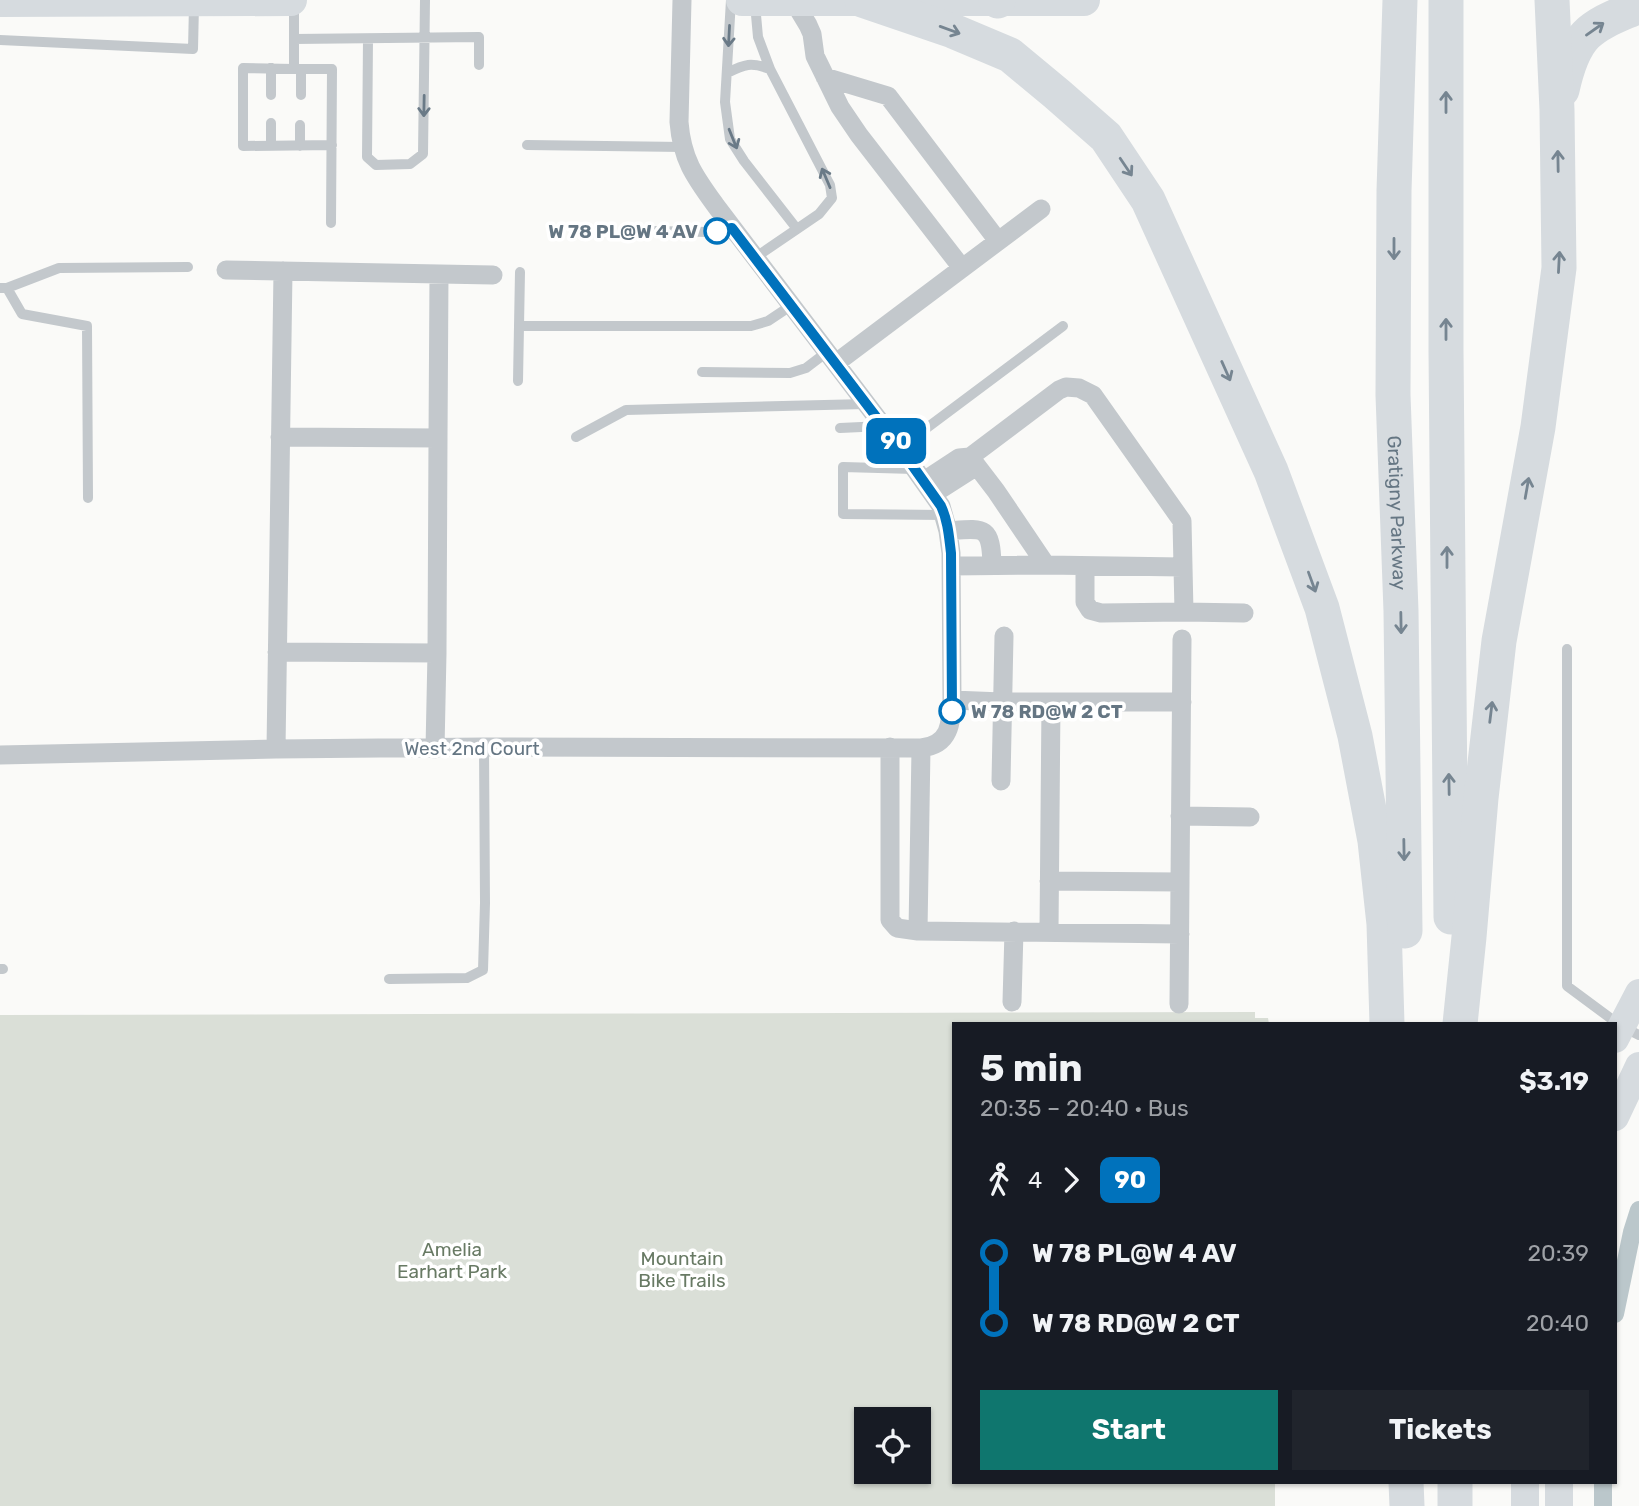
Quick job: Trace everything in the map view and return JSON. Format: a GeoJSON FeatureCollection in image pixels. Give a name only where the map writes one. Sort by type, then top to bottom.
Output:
{"type":"FeatureCollection","features":[{"type":"Feature","properties":{"kind":"highway"},"geometry":{"type":"LineString","coordinates":[[862,0],[953,31],[1010,55],[1106,136],[1148,200],[1271,471],[1322,608],[1355,736],[1375,841],[1384,924],[1387,1022]]}},
{"type":"Feature","properties":{"kind":"highway"},"geometry":{"type":"LineString","coordinates":[[1446,0],[1448,705],[1451,942],[1457,1022]]}},
{"type":"Feature","properties":{"kind":"highway"},"geometry":{"type":"LineString","coordinates":[[1457,1022],[1469,937],[1499,641],[1538,427],[1559,268],[1557,110],[1552,0]]}},
{"type":"Feature","properties":{"kind":"highway"},"geometry":{"type":"LineString","coordinates":[[1557,110],[1568,64],[1586,35],[1607,20],[1639,6]]}},
{"type":"Feature","properties":{"kind":"highway","name":"Gratigny Parkway"},"geometry":{"type":"LineString","coordinates":[[1390,16],[1394,191],[1393,395],[1401,611],[1405,928],[1403,1022]]}},
{"type":"Feature","properties":{"kind":"highway"},"geometry":{"type":"LineString","coordinates":[[1406,1484],[1407,1506]]}},
{"type":"Feature","properties":{"kind":"highway"},"geometry":{"type":"LineString","coordinates":[[1455,1484],[1455,1506]]}},
{"type":"Feature","properties":{"kind":"main road"},"geometry":{"type":"LineString","coordinates":[[0,1],[293,0]]}},
{"type":"Feature","properties":{"kind":"main road"},"geometry":{"type":"LineString","coordinates":[[742,0],[1084,0]]}},
{"type":"Feature","properties":{"kind":"main road"},"geometry":{"type":"LineString","coordinates":[[1625,1033],[1639,993]]}},
{"type":"Feature","properties":{"kind":"main road"},"geometry":{"type":"LineString","coordinates":[[1617,1113],[1639,1066]]}},
{"type":"Feature","properties":{"kind":"main road"},"geometry":{"type":"LineString","coordinates":[[1525,1484],[1525,1506]]}},
{"type":"Feature","properties":{"kind":"main road"},"geometry":{"type":"LineString","coordinates":[[1559,1484],[1559,1506]]}},
{"type":"Feature","properties":{"kind":"street"},"geometry":{"type":"LineString","coordinates":[[682,0],[679,122],[682,147],[695,177],[884,426],[933,498],[951,566],[953,701],[1182,702]]}},
{"type":"Feature","properties":{"kind":"street"},"geometry":{"type":"LineString","coordinates":[[793,0],[812,34],[815,56],[840,107],[962,268]]}},
{"type":"Feature","properties":{"kind":"street"},"geometry":{"type":"LineString","coordinates":[[825,77],[888,96],[998,241]]}},
{"type":"Feature","properties":{"kind":"street"},"geometry":{"type":"LineString","coordinates":[[831,357],[962,268],[1041,209]]}},
{"type":"Feature","properties":{"kind":"street"},"geometry":{"type":"LineString","coordinates":[[226,270],[493,275]]}},
{"type":"Feature","properties":{"kind":"street"},"geometry":{"type":"LineString","coordinates":[[276,749],[282,271]]}},
{"type":"Feature","properties":{"kind":"street"},"geometry":{"type":"LineString","coordinates":[[435,749],[439,274]]}},
{"type":"Feature","properties":{"kind":"street"},"geometry":{"type":"LineString","coordinates":[[933,498],[959,458],[970,457],[1059,390],[1073,387],[1083,390],[1093,395],[1182,521],[1184,612]]}},
{"type":"Feature","properties":{"kind":"street"},"geometry":{"type":"LineString","coordinates":[[280,437],[438,439]]}},
{"type":"Feature","properties":{"kind":"street"},"geometry":{"type":"LineString","coordinates":[[970,457],[1046,565]]}},
{"type":"Feature","properties":{"kind":"street"},"geometry":{"type":"LineString","coordinates":[[933,498],[972,528],[984,531],[990,542],[992,565]]}},
{"type":"Feature","properties":{"kind":"street"},"geometry":{"type":"LineString","coordinates":[[951,566],[1183,567]]}},
{"type":"Feature","properties":{"kind":"street"},"geometry":{"type":"LineString","coordinates":[[1084,566],[1085,602],[1090,610],[1244,613]]}},
{"type":"Feature","properties":{"kind":"street"},"geometry":{"type":"LineString","coordinates":[[1001,781],[1004,636]]}},
{"type":"Feature","properties":{"kind":"street"},"geometry":{"type":"LineString","coordinates":[[1179,1004],[1182,639]]}},
{"type":"Feature","properties":{"kind":"street"},"geometry":{"type":"LineString","coordinates":[[278,652],[437,653]]}},
{"type":"Feature","properties":{"kind":"street","name":"West 2nd Court"},"geometry":{"type":"LineString","coordinates":[[0,755],[484,747],[921,748],[942,741],[951,721],[953,701]]}},
{"type":"Feature","properties":{"kind":"street"},"geometry":{"type":"LineString","coordinates":[[1049,931],[1051,702]]}},
{"type":"Feature","properties":{"kind":"street"},"geometry":{"type":"LineString","coordinates":[[890,747],[890,920],[897,928],[918,931],[1180,934]]}},
{"type":"Feature","properties":{"kind":"street"},"geometry":{"type":"LineString","coordinates":[[918,931],[921,748]]}},
{"type":"Feature","properties":{"kind":"street"},"geometry":{"type":"LineString","coordinates":[[889,792],[920,792]]}},
{"type":"Feature","properties":{"kind":"street"},"geometry":{"type":"LineString","coordinates":[[1181,816],[1250,817]]}},
{"type":"Feature","properties":{"kind":"street"},"geometry":{"type":"LineString","coordinates":[[1049,881],[1180,882]]}},
{"type":"Feature","properties":{"kind":"street"},"geometry":{"type":"LineString","coordinates":[[1012,1002],[1014,931]]}},
{"type":"Feature","properties":{"kind":"lane"},"geometry":{"type":"LineString","coordinates":[[0,40],[193,49],[194,0]]}},
{"type":"Feature","properties":{"kind":"lane"},"geometry":{"type":"LineString","coordinates":[[293,0],[294,39],[301,95]]}},
{"type":"Feature","properties":{"kind":"lane"},"geometry":{"type":"LineString","coordinates":[[368,38],[367,157],[376,165],[410,164],[423,153],[425,0]]}},
{"type":"Feature","properties":{"kind":"lane"},"geometry":{"type":"LineString","coordinates":[[731,0],[725,102],[730,139],[797,229]]}},
{"type":"Feature","properties":{"kind":"lane"},"geometry":{"type":"LineString","coordinates":[[755,0],[758,37],[770,69],[830,185],[832,198],[819,214],[756,257]]}},
{"type":"Feature","properties":{"kind":"lane"},"geometry":{"type":"LineString","coordinates":[[294,39],[479,37],[479,65]]}},
{"type":"Feature","properties":{"kind":"lane"},"geometry":{"type":"LineString","coordinates":[[727,73],[745,65],[756,64],[770,69]]}},
{"type":"Feature","properties":{"kind":"lane"},"geometry":{"type":"LineString","coordinates":[[331,223],[332,145],[332,69],[243,68],[243,146],[332,145]]}},
{"type":"Feature","properties":{"kind":"lane"},"geometry":{"type":"LineString","coordinates":[[271,68],[271,95]]}},
{"type":"Feature","properties":{"kind":"lane"},"geometry":{"type":"LineString","coordinates":[[271,123],[271,145]]}},
{"type":"Feature","properties":{"kind":"lane"},"geometry":{"type":"LineString","coordinates":[[300,125],[300,146]]}},
{"type":"Feature","properties":{"kind":"lane"},"geometry":{"type":"LineString","coordinates":[[527,145],[682,147]]}},
{"type":"Feature","properties":{"kind":"lane"},"geometry":{"type":"LineString","coordinates":[[653,231],[709,232],[732,228]]}},
{"type":"Feature","properties":{"kind":"lane"},"geometry":{"type":"LineString","coordinates":[[88,498],[87,326],[22,314],[4,288],[59,268],[188,267]]}},
{"type":"Feature","properties":{"kind":"lane"},"geometry":{"type":"LineString","coordinates":[[518,382],[520,272]]}},
{"type":"Feature","properties":{"kind":"lane"},"geometry":{"type":"LineString","coordinates":[[519,326],[751,327],[768,321],[792,305]]}},
{"type":"Feature","properties":{"kind":"lane"},"geometry":{"type":"LineString","coordinates":[[900,448],[1063,326]]}},
{"type":"Feature","properties":{"kind":"lane"},"geometry":{"type":"LineString","coordinates":[[702,372],[790,373],[831,357]]}},
{"type":"Feature","properties":{"kind":"lane"},"geometry":{"type":"LineString","coordinates":[[576,437],[626,410],[867,404]]}},
{"type":"Feature","properties":{"kind":"lane"},"geometry":{"type":"LineString","coordinates":[[839,428],[884,426]]}},
{"type":"Feature","properties":{"kind":"lane"},"geometry":{"type":"LineString","coordinates":[[843,467],[933,498],[843,514],[843,467]]}},
{"type":"Feature","properties":{"kind":"lane"},"geometry":{"type":"LineString","coordinates":[[1567,649],[1567,986],[1611,1022]]}},
{"type":"Feature","properties":{"kind":"lane"},"geometry":{"type":"LineString","coordinates":[[388,979],[467,978],[483,970],[484,747]]}},
{"type":"Feature","properties":{"kind":"green space","name":"Mountain Bike Trails"},"geometry":{"type":"Polygon","coordinates":[[[1255,1012],[1255,1018],[1268,1018],[1269,1022],[952,1022],[952,1484],[1275,1484],[1275,1506],[0,1506],[0,1015],[1255,1012]]]}},
{"type":"Feature","properties":{"kind":"waterway"},"geometry":{"type":"LineString","coordinates":[[1617,1304],[1639,1210]]}},
{"type":"Feature","properties":{"kind":"waterway"},"geometry":{"type":"LineString","coordinates":[[1603,1484],[1603,1506]]}},
{"type":"Feature","properties":{"kind":"bus line","name":"90"},"geometry":{"type":"LineString","coordinates":[[717,231],[732,228],[756,257],[941,506],[951,553],[952,711]]}},
{"type":"Feature","properties":{"kind":"place","name":"W 78 PL@W 4 AV"},"geometry":{"type":"Point","coordinates":[717,231]}},
{"type":"Feature","properties":{"kind":"place","name":"W 78 RD@W 2 CT"},"geometry":{"type":"Point","coordinates":[952,711]}},
{"type":"Feature","properties":{"kind":"park label","name":"Amelia Earhart Park"},"geometry":{"type":"Point","coordinates":[452,1260]}}]}
